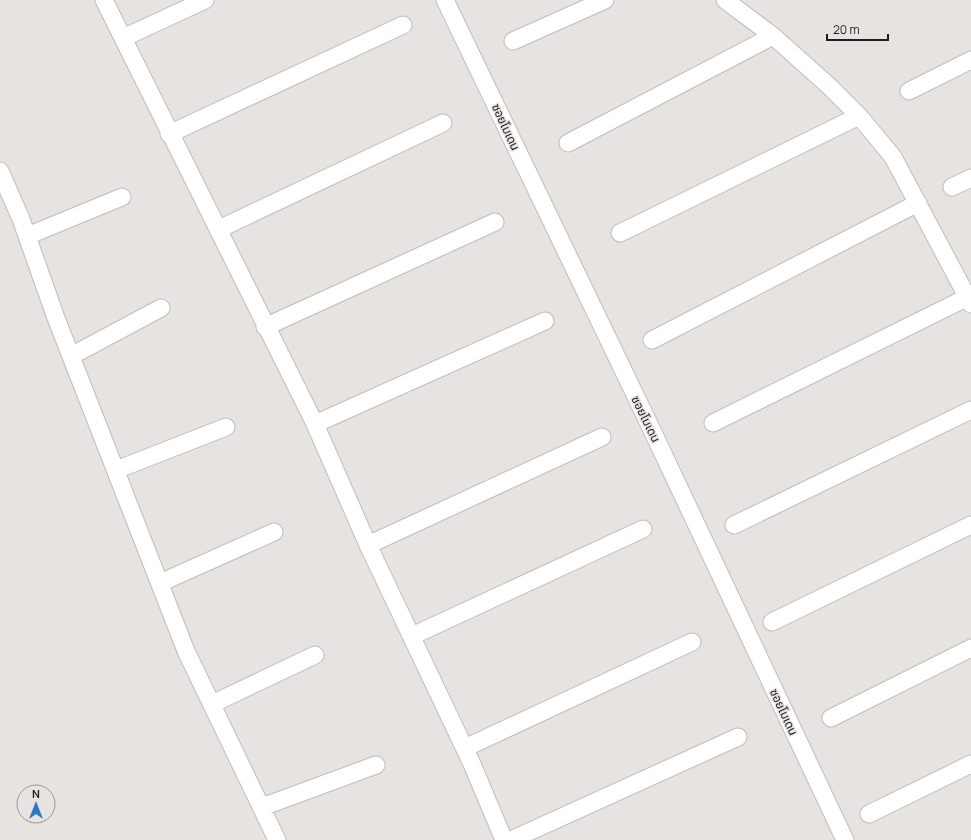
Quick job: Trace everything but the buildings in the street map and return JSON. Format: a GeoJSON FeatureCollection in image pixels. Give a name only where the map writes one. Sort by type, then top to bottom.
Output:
{"type":"FeatureCollection","features":[{"type":"Feature","properties":{"kind":"street"},"geometry":{"type":"LineString","coordinates":[[104,0],[169,134],[218,229],[314,424],[368,545],[465,748],[504,840]]}},
{"type":"Feature","properties":{"kind":"street"},"geometry":{"type":"LineString","coordinates":[[123,38],[205,0]]}},
{"type":"Feature","properties":{"kind":"street","name":"ซอยโมเดน"},"geometry":{"type":"LineString","coordinates":[[445,0],[650,428],[844,840]]}},
{"type":"Feature","properties":{"kind":"street"},"geometry":{"type":"LineString","coordinates":[[513,41],[605,0]]}},
{"type":"Feature","properties":{"kind":"street"},"geometry":{"type":"LineString","coordinates":[[713,423],[969,301],[894,156],[859,116],[829,86],[773,36],[725,0]]}},
{"type":"Feature","properties":{"kind":"street"},"geometry":{"type":"LineString","coordinates":[[169,134],[403,25]]}},
{"type":"Feature","properties":{"kind":"street"},"geometry":{"type":"LineString","coordinates":[[568,143],[773,36]]}},
{"type":"Feature","properties":{"kind":"street"},"geometry":{"type":"LineString","coordinates":[[909,91],[971,60]]}},
{"type":"Feature","properties":{"kind":"street"},"geometry":{"type":"LineString","coordinates":[[620,233],[859,116]]}},
{"type":"Feature","properties":{"kind":"street"},"geometry":{"type":"LineString","coordinates":[[218,229],[443,123]]}},
{"type":"Feature","properties":{"kind":"street"},"geometry":{"type":"LineString","coordinates":[[0,171],[27,236],[71,356],[186,651],[277,840]]}},
{"type":"Feature","properties":{"kind":"street"},"geometry":{"type":"LineString","coordinates":[[952,187],[971,178]]}},
{"type":"Feature","properties":{"kind":"street"},"geometry":{"type":"LineString","coordinates":[[27,236],[122,197]]}},
{"type":"Feature","properties":{"kind":"street"},"geometry":{"type":"LineString","coordinates":[[652,340],[918,203]]}},
{"type":"Feature","properties":{"kind":"street"},"geometry":{"type":"LineString","coordinates":[[265,327],[495,222]]}},
{"type":"Feature","properties":{"kind":"street"},"geometry":{"type":"LineString","coordinates":[[71,356],[161,308]]}},
{"type":"Feature","properties":{"kind":"street"},"geometry":{"type":"LineString","coordinates":[[314,424],[545,321]]}},
{"type":"Feature","properties":{"kind":"street"},"geometry":{"type":"LineString","coordinates":[[734,525],[971,410]]}},
{"type":"Feature","properties":{"kind":"street"},"geometry":{"type":"LineString","coordinates":[[116,470],[226,427]]}},
{"type":"Feature","properties":{"kind":"street"},"geometry":{"type":"LineString","coordinates":[[368,545],[602,437]]}},
{"type":"Feature","properties":{"kind":"street"},"geometry":{"type":"LineString","coordinates":[[772,622],[971,525]]}},
{"type":"Feature","properties":{"kind":"street"},"geometry":{"type":"LineString","coordinates":[[412,636],[643,529]]}},
{"type":"Feature","properties":{"kind":"street"},"geometry":{"type":"LineString","coordinates":[[160,583],[274,532]]}},
{"type":"Feature","properties":{"kind":"street"},"geometry":{"type":"LineString","coordinates":[[465,748],[692,642]]}},
{"type":"Feature","properties":{"kind":"street"},"geometry":{"type":"LineString","coordinates":[[831,718],[971,648]]}},
{"type":"Feature","properties":{"kind":"street"},"geometry":{"type":"LineString","coordinates":[[212,704],[314,655]]}},
{"type":"Feature","properties":{"kind":"street"},"geometry":{"type":"LineString","coordinates":[[511,840],[738,737]]}},
{"type":"Feature","properties":{"kind":"street"},"geometry":{"type":"LineString","coordinates":[[868,814],[971,764]]}},
{"type":"Feature","properties":{"kind":"street"},"geometry":{"type":"LineString","coordinates":[[262,807],[376,765]]}}]}
